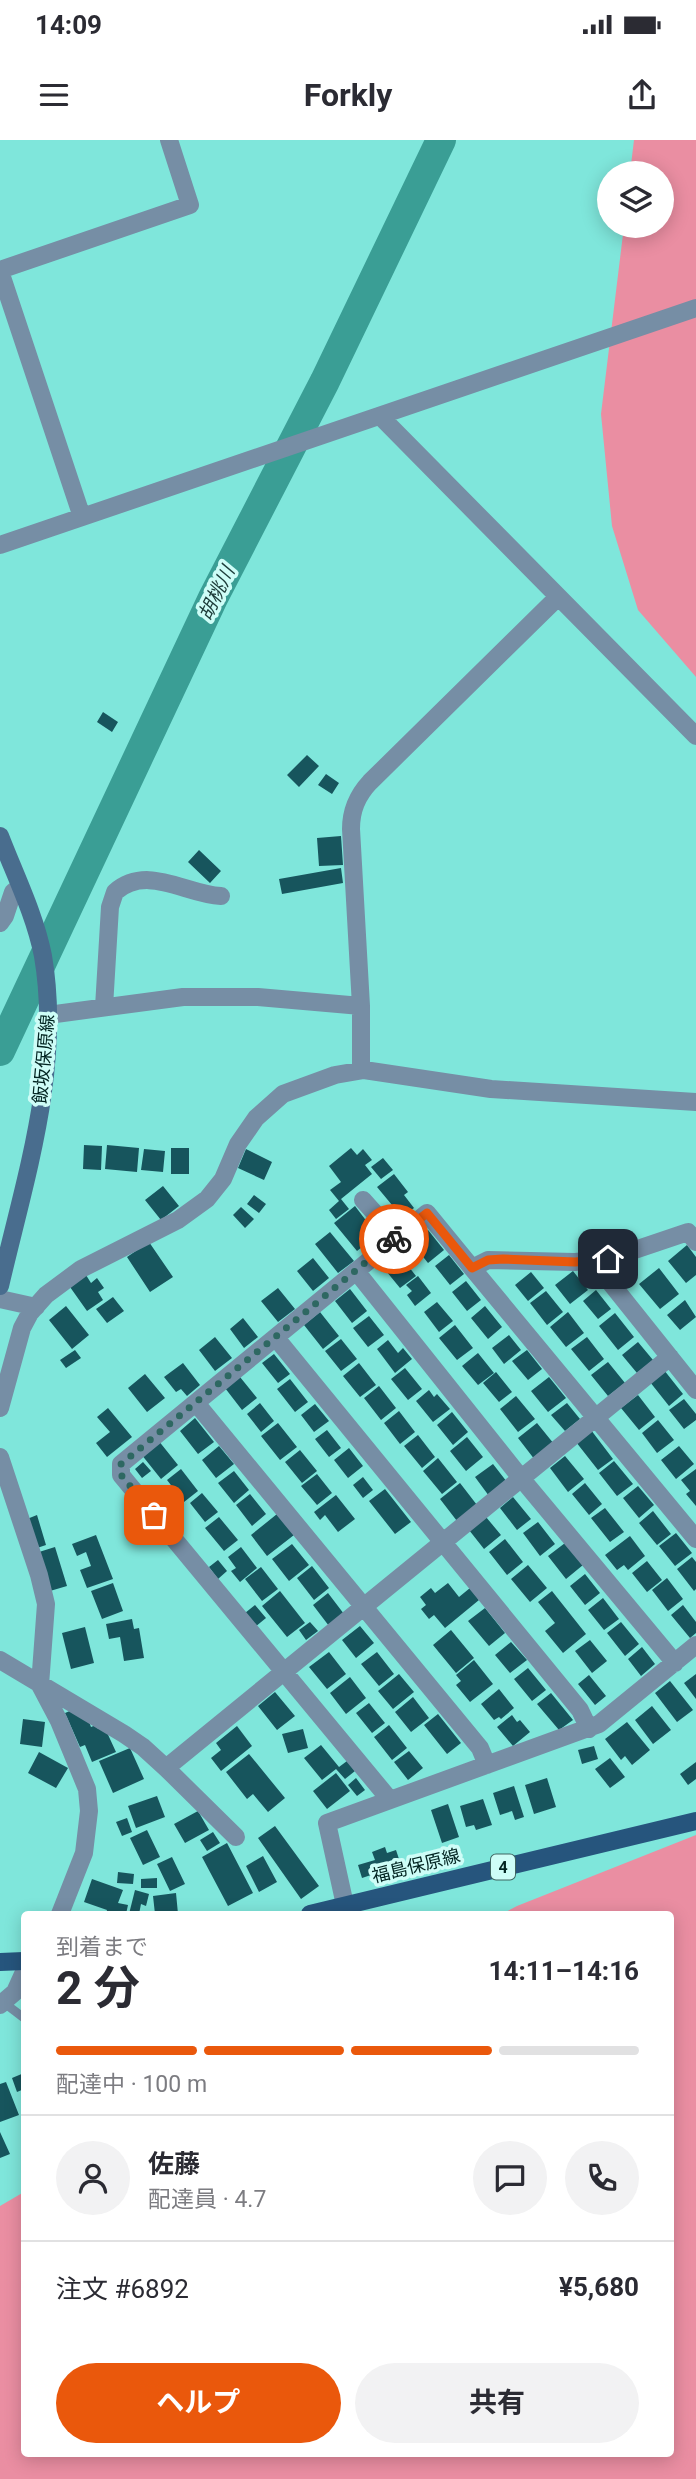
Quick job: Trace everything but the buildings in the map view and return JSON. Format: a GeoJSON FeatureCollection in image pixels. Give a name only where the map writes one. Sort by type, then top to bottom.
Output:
{"type":"FeatureCollection","features":[{"type":"Feature","properties":{"kind":"main road","name":"飯坂保原線"},"geometry":{"type":"LineString","coordinates":[[0,836],[37,934],[48,1012],[43,1093],[0,1286]]}},
{"type":"Feature","properties":{"kind":"main road","name":"福島保原線"},"geometry":{"type":"LineString","coordinates":[[322,1911],[696,1821]]}},
{"type":"Feature","properties":{"kind":"main road"},"geometry":{"type":"LineString","coordinates":[[0,1962],[21,1961]]}},
{"type":"Feature","properties":{"kind":"street"},"geometry":{"type":"LineString","coordinates":[[82,517],[0,270],[190,205],[169,140]]}},
{"type":"Feature","properties":{"kind":"street"},"geometry":{"type":"LineString","coordinates":[[0,545],[696,308]]}},
{"type":"Feature","properties":{"kind":"street"},"geometry":{"type":"LineString","coordinates":[[380,416],[696,736]]}},
{"type":"Feature","properties":{"kind":"street"},"geometry":{"type":"LineString","coordinates":[[361,1070],[361,1006],[351,828],[351,814],[357,799],[370,782],[558,597]]}},
{"type":"Feature","properties":{"kind":"street"},"geometry":{"type":"LineString","coordinates":[[104,1007],[110,907],[115,892],[133,881],[155,880],[198,893],[221,896]]}},
{"type":"Feature","properties":{"kind":"street"},"geometry":{"type":"LineString","coordinates":[[0,923],[13,892],[20,887]]}},
{"type":"Feature","properties":{"kind":"street"},"geometry":{"type":"LineString","coordinates":[[48,1012],[213,996],[361,1006]]}},
{"type":"Feature","properties":{"kind":"street"},"geometry":{"type":"LineString","coordinates":[[0,1408],[22,1328],[46,1295],[81,1269],[178,1220],[207,1199],[223,1180],[238,1144],[256,1118],[282,1094],[335,1075],[361,1070],[491,1089],[696,1102]]}},
{"type":"Feature","properties":{"kind":"street"},"geometry":{"type":"LineString","coordinates":[[363,1200],[396,1237]]}},
{"type":"Feature","properties":{"kind":"street"},"geometry":{"type":"LineString","coordinates":[[390,1800],[121,1475],[121,1464],[427,1213],[696,1539]]}},
{"type":"Feature","properties":{"kind":"street"},"geometry":{"type":"LineString","coordinates":[[472,1268],[488,1260],[503,1259],[575,1262],[608,1259],[693,1235]]}},
{"type":"Feature","properties":{"kind":"street"},"geometry":{"type":"LineString","coordinates":[[593,1261],[696,1390]]}},
{"type":"Feature","properties":{"kind":"street"},"geometry":{"type":"LineString","coordinates":[[356,1270],[521,1478],[675,1663]]}},
{"type":"Feature","properties":{"kind":"street"},"geometry":{"type":"LineString","coordinates":[[0,1299],[36,1307]]}},
{"type":"Feature","properties":{"kind":"street"},"geometry":{"type":"LineString","coordinates":[[276,1338],[580,1710],[589,1729]]}},
{"type":"Feature","properties":{"kind":"street"},"geometry":{"type":"LineString","coordinates":[[166,1768],[670,1357]]}},
{"type":"Feature","properties":{"kind":"street"},"geometry":{"type":"LineString","coordinates":[[196,1403],[480,1748],[487,1765]]}},
{"type":"Feature","properties":{"kind":"street"},"geometry":{"type":"LineString","coordinates":[[0,1457],[46,1604],[40,1685],[59,1721],[87,1789],[89,1811],[84,1853],[61,1911]]}},
{"type":"Feature","properties":{"kind":"street"},"geometry":{"type":"LineString","coordinates":[[345,1905],[327,1824],[589,1729],[599,1724],[696,1645]]}},
{"type":"Feature","properties":{"kind":"street"},"geometry":{"type":"LineString","coordinates":[[0,1660],[143,1747],[236,1837]]}},
{"type":"Feature","properties":{"kind":"street"},"geometry":{"type":"LineString","coordinates":[[1,2003],[15,1992],[21,1979]]}},
{"type":"Feature","properties":{"kind":"lane"},"geometry":{"type":"LineString","coordinates":[[1,2003],[21,2016]]}},
{"type":"Feature","properties":{"kind":"shaded area"},"geometry":{"type":"Polygon","coordinates":[[[634,140],[696,140],[696,677],[638,610],[612,526],[601,414],[623,238],[674,238],[674,161],[631,161],[634,140]]]}},
{"type":"Feature","properties":{"kind":"shaded area"},"geometry":{"type":"Polygon","coordinates":[[[696,1835],[696,2479],[0,2479],[0,2206],[21,2194],[21,2457],[674,2457],[674,1911],[508,1911],[696,1835]]]}},
{"type":"Feature","properties":{"kind":"waterway","name":"胡桃川"},"geometry":{"type":"LineString","coordinates":[[0,1051],[213,598],[325,381],[441,140]]}},
{"type":"Feature","properties":{"kind":"way so far"},"geometry":{"type":"LineString","coordinates":[[154,1515],[121,1475],[121,1464],[394,1239]]}},
{"type":"Feature","properties":{"kind":"route"},"geometry":{"type":"LineString","coordinates":[[394,1239],[427,1213],[472,1268],[488,1260],[503,1259],[575,1262],[608,1259]]}}]}
